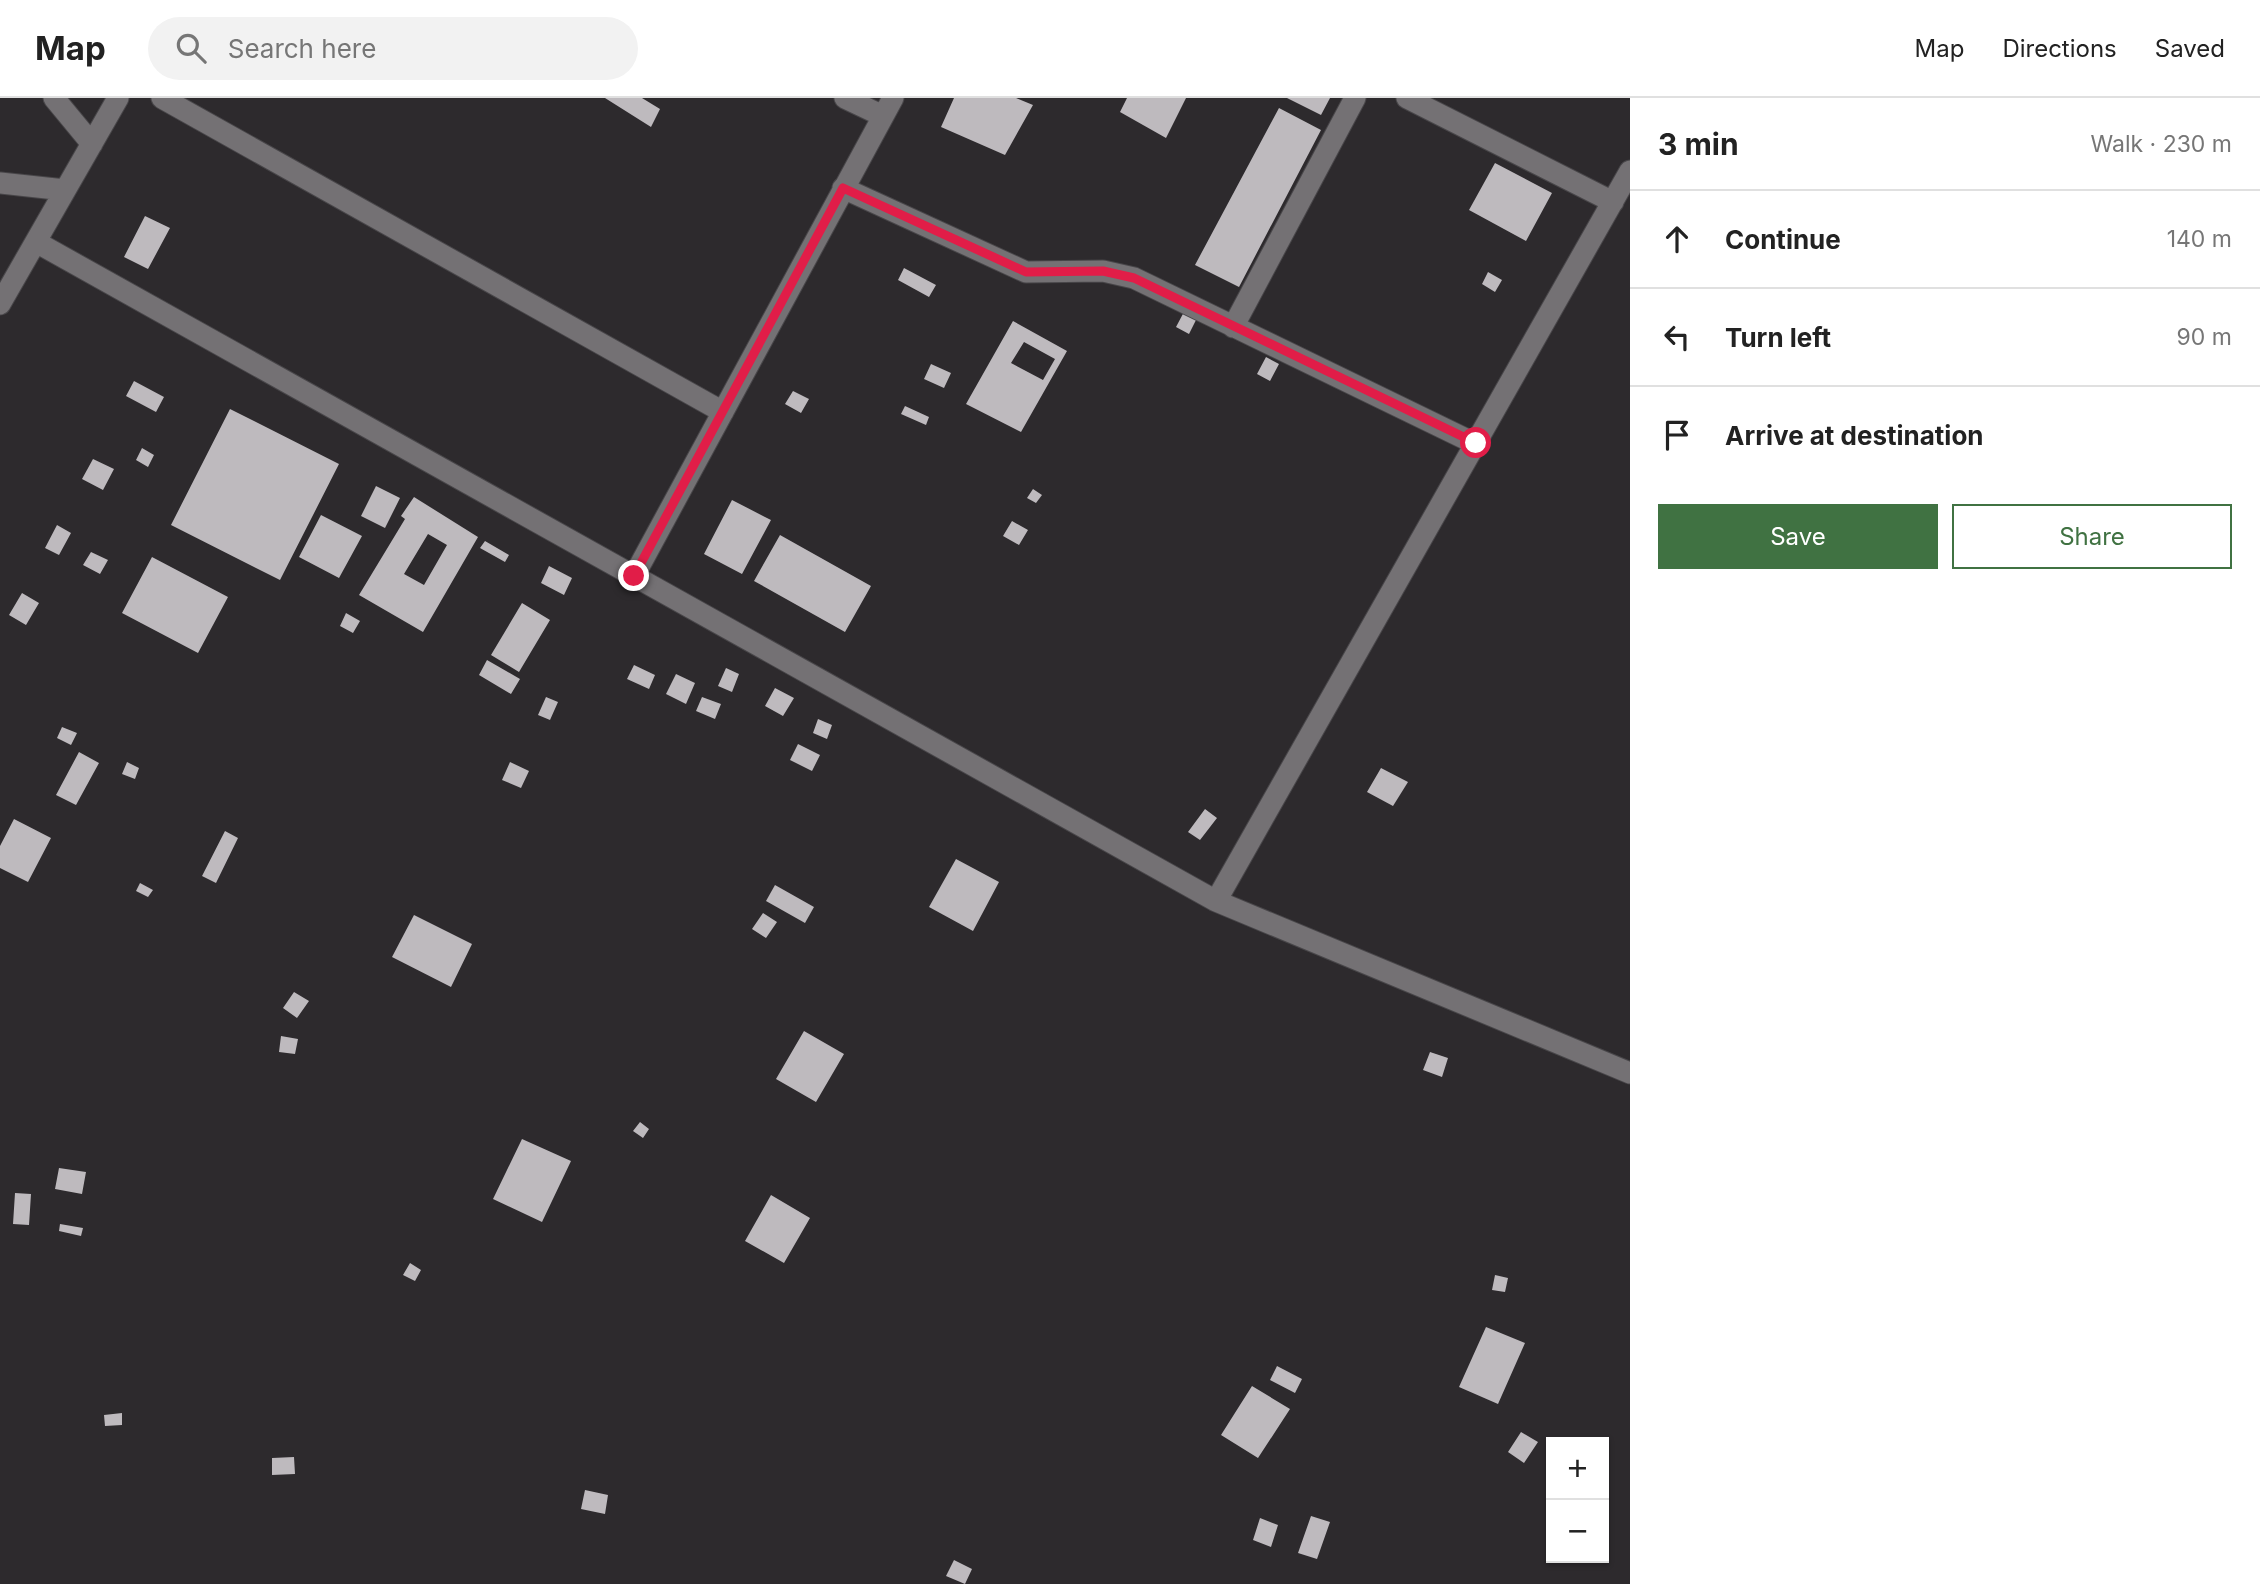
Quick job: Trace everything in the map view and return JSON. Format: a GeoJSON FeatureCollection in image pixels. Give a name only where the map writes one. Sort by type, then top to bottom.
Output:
{"type":"FeatureCollection","features":[{"type":"Feature","properties":{"kind":"street"},"geometry":{"type":"LineString","coordinates":[[54,98],[92,144]]}},
{"type":"Feature","properties":{"kind":"street"},"geometry":{"type":"LineString","coordinates":[[0,304],[118,98]]}},
{"type":"Feature","properties":{"kind":"street"},"geometry":{"type":"LineString","coordinates":[[162,98],[723,412]]}},
{"type":"Feature","properties":{"kind":"street"},"geometry":{"type":"LineString","coordinates":[[634,576],[888,107],[845,98]]}},
{"type":"Feature","properties":{"kind":"street"},"geometry":{"type":"LineString","coordinates":[[1233,327],[1354,98]]}},
{"type":"Feature","properties":{"kind":"street"},"geometry":{"type":"LineString","coordinates":[[1407,98],[1613,202]]}},
{"type":"Feature","properties":{"kind":"street"},"geometry":{"type":"LineString","coordinates":[[1216,901],[1630,171]]}},
{"type":"Feature","properties":{"kind":"street"},"geometry":{"type":"LineString","coordinates":[[0,183],[65,190]]}},
{"type":"Feature","properties":{"kind":"street"},"geometry":{"type":"LineString","coordinates":[[843,188],[1026,272],[1103,271],[1134,278],[1476,443]]}},
{"type":"Feature","properties":{"kind":"street"},"geometry":{"type":"LineString","coordinates":[[36,242],[1216,901],[1630,1073]]}},
{"type":"Feature","properties":{"kind":"building"},"geometry":{"type":"Polygon","coordinates":[[[605,98],[642,98],[660,109],[651,127],[605,98]]]}},
{"type":"Feature","properties":{"kind":"building"},"geometry":{"type":"Polygon","coordinates":[[[954,98],[1016,98],[1033,105],[1005,155],[941,127],[954,98]]]}},
{"type":"Feature","properties":{"kind":"building"},"geometry":{"type":"Polygon","coordinates":[[[1127,98],[1186,98],[1166,138],[1120,112],[1127,98]]]}},
{"type":"Feature","properties":{"kind":"building"},"geometry":{"type":"Polygon","coordinates":[[[1287,98],[1330,98],[1321,115],[1287,98]]]}},
{"type":"Feature","properties":{"kind":"building"},"geometry":{"type":"Polygon","coordinates":[[[1279,108],[1321,130],[1239,287],[1195,265],[1279,108]]]}},
{"type":"Feature","properties":{"kind":"building"},"geometry":{"type":"Polygon","coordinates":[[[1495,163],[1552,193],[1526,241],[1469,210],[1495,163]]]}},
{"type":"Feature","properties":{"kind":"building"},"geometry":{"type":"Polygon","coordinates":[[[145,216],[170,228],[148,269],[124,257],[145,216]]]}},
{"type":"Feature","properties":{"kind":"building"},"geometry":{"type":"Polygon","coordinates":[[[904,268],[936,285],[929,297],[898,280],[904,268]]]}},
{"type":"Feature","properties":{"kind":"building"},"geometry":{"type":"Polygon","coordinates":[[[1488,272],[1502,280],[1495,292],[1482,284],[1488,272]]]}},
{"type":"Feature","properties":{"kind":"building"},"geometry":{"type":"Polygon","coordinates":[[[1185,310],[1198,316],[1189,334],[1176,327],[1185,310]]]}},
{"type":"Feature","properties":{"kind":"building"},"geometry":{"type":"Polygon","coordinates":[[[1013,321],[1067,351],[1021,432],[966,404],[1013,321]],[[1024,342],[1011,363],[1043,380],[1055,359],[1024,342]]]}},
{"type":"Feature","properties":{"kind":"building"},"geometry":{"type":"Polygon","coordinates":[[[1266,357],[1279,364],[1270,381],[1257,374],[1266,357]]]}},
{"type":"Feature","properties":{"kind":"building"},"geometry":{"type":"Polygon","coordinates":[[[931,364],[951,373],[944,388],[924,379],[931,364]]]}},
{"type":"Feature","properties":{"kind":"building"},"geometry":{"type":"Polygon","coordinates":[[[134,381],[164,397],[156,412],[126,396],[134,381]]]}},
{"type":"Feature","properties":{"kind":"building"},"geometry":{"type":"Polygon","coordinates":[[[793,391],[809,399],[801,413],[785,404],[793,391]]]}},
{"type":"Feature","properties":{"kind":"building"},"geometry":{"type":"Polygon","coordinates":[[[905,406],[929,417],[926,425],[901,414],[905,406]]]}},
{"type":"Feature","properties":{"kind":"building"},"geometry":{"type":"Polygon","coordinates":[[[230,409],[339,464],[280,580],[171,525],[230,409]]]}},
{"type":"Feature","properties":{"kind":"building"},"geometry":{"type":"Polygon","coordinates":[[[142,448],[154,455],[148,467],[136,460],[142,448]]]}},
{"type":"Feature","properties":{"kind":"building"},"geometry":{"type":"Polygon","coordinates":[[[93,459],[114,469],[103,490],[82,479],[93,459]]]}},
{"type":"Feature","properties":{"kind":"building"},"geometry":{"type":"Polygon","coordinates":[[[376,486],[400,498],[385,528],[361,516],[376,486]]]}},
{"type":"Feature","properties":{"kind":"building"},"geometry":{"type":"Polygon","coordinates":[[[1033,489],[1042,495],[1036,503],[1027,498],[1033,489]]]}},
{"type":"Feature","properties":{"kind":"building"},"geometry":{"type":"Polygon","coordinates":[[[414,497],[478,537],[423,632],[359,595],[405,519],[401,516],[414,497]],[[428,534],[404,574],[424,585],[447,545],[428,534]]]}},
{"type":"Feature","properties":{"kind":"building"},"geometry":{"type":"Polygon","coordinates":[[[732,500],[771,520],[742,574],[704,554],[732,500]]]}},
{"type":"Feature","properties":{"kind":"building"},"geometry":{"type":"Polygon","coordinates":[[[321,515],[362,536],[339,578],[299,557],[321,515]]]}},
{"type":"Feature","properties":{"kind":"building"},"geometry":{"type":"Polygon","coordinates":[[[1012,521],[1028,530],[1019,545],[1003,536],[1012,521]]]}},
{"type":"Feature","properties":{"kind":"building"},"geometry":{"type":"Polygon","coordinates":[[[57,525],[71,533],[59,555],[45,548],[57,525]]]}},
{"type":"Feature","properties":{"kind":"building"},"geometry":{"type":"Polygon","coordinates":[[[780,535],[871,586],[845,632],[754,581],[780,535]]]}},
{"type":"Feature","properties":{"kind":"building"},"geometry":{"type":"Polygon","coordinates":[[[485,541],[509,555],[505,562],[480,548],[485,541]]]}},
{"type":"Feature","properties":{"kind":"building"},"geometry":{"type":"Polygon","coordinates":[[[91,552],[108,560],[100,574],[83,565],[91,552]]]}},
{"type":"Feature","properties":{"kind":"building"},"geometry":{"type":"Polygon","coordinates":[[[152,557],[228,597],[198,653],[122,613],[152,557]]]}},
{"type":"Feature","properties":{"kind":"building"},"geometry":{"type":"Polygon","coordinates":[[[549,566],[572,578],[564,595],[541,583],[549,566]]]}},
{"type":"Feature","properties":{"kind":"building"},"geometry":{"type":"Polygon","coordinates":[[[22,593],[39,603],[26,625],[9,615],[22,593]]]}},
{"type":"Feature","properties":{"kind":"building"},"geometry":{"type":"Polygon","coordinates":[[[522,603],[550,620],[519,672],[491,655],[522,603]]]}},
{"type":"Feature","properties":{"kind":"building"},"geometry":{"type":"Polygon","coordinates":[[[346,613],[360,621],[353,633],[340,626],[346,613]]]}},
{"type":"Feature","properties":{"kind":"building"},"geometry":{"type":"Polygon","coordinates":[[[487,660],[520,679],[511,694],[479,675],[487,660]]]}},
{"type":"Feature","properties":{"kind":"building"},"geometry":{"type":"Polygon","coordinates":[[[634,665],[655,675],[649,689],[627,679],[634,665]]]}},
{"type":"Feature","properties":{"kind":"building"},"geometry":{"type":"Polygon","coordinates":[[[726,668],[739,674],[732,692],[718,686],[726,668]]]}},
{"type":"Feature","properties":{"kind":"building"},"geometry":{"type":"Polygon","coordinates":[[[676,674],[695,683],[686,704],[666,694],[676,674]]]}},
{"type":"Feature","properties":{"kind":"building"},"geometry":{"type":"Polygon","coordinates":[[[775,688],[794,698],[783,716],[765,706],[775,688]]]}},
{"type":"Feature","properties":{"kind":"building"},"geometry":{"type":"Polygon","coordinates":[[[546,697],[558,702],[550,720],[538,715],[546,697]]]}},
{"type":"Feature","properties":{"kind":"building"},"geometry":{"type":"Polygon","coordinates":[[[702,697],[721,704],[715,719],[696,711],[702,697]]]}},
{"type":"Feature","properties":{"kind":"building"},"geometry":{"type":"Polygon","coordinates":[[[818,719],[832,725],[827,739],[813,733],[818,719]]]}},
{"type":"Feature","properties":{"kind":"building"},"geometry":{"type":"Polygon","coordinates":[[[62,727],[77,733],[71,745],[57,738],[62,727]]]}},
{"type":"Feature","properties":{"kind":"building"},"geometry":{"type":"Polygon","coordinates":[[[798,744],[820,755],[812,771],[790,760],[798,744]]]}},
{"type":"Feature","properties":{"kind":"building"},"geometry":{"type":"Polygon","coordinates":[[[79,752],[99,763],[76,805],[56,795],[79,752]]]}},
{"type":"Feature","properties":{"kind":"building"},"geometry":{"type":"Polygon","coordinates":[[[127,762],[139,768],[135,779],[122,774],[127,762]]]}},
{"type":"Feature","properties":{"kind":"building"},"geometry":{"type":"Polygon","coordinates":[[[510,762],[529,771],[521,788],[502,780],[510,762]]]}},
{"type":"Feature","properties":{"kind":"building"},"geometry":{"type":"Polygon","coordinates":[[[1381,768],[1408,782],[1393,806],[1367,792],[1381,768]]]}},
{"type":"Feature","properties":{"kind":"building"},"geometry":{"type":"Polygon","coordinates":[[[1205,809],[1217,818],[1200,840],[1188,832],[1205,809]]]}},
{"type":"Feature","properties":{"kind":"building"},"geometry":{"type":"Polygon","coordinates":[[[14,819],[51,838],[28,882],[0,868],[0,846],[14,819]]]}},
{"type":"Feature","properties":{"kind":"building"},"geometry":{"type":"Polygon","coordinates":[[[225,831],[238,838],[216,883],[202,876],[225,831]]]}},
{"type":"Feature","properties":{"kind":"building"},"geometry":{"type":"Polygon","coordinates":[[[956,859],[999,882],[973,931],[929,907],[956,859]]]}},
{"type":"Feature","properties":{"kind":"building"},"geometry":{"type":"Polygon","coordinates":[[[140,883],[153,890],[148,897],[136,891],[140,883]]]}},
{"type":"Feature","properties":{"kind":"building"},"geometry":{"type":"Polygon","coordinates":[[[775,885],[814,907],[805,923],[766,901],[775,885]]]}},
{"type":"Feature","properties":{"kind":"building"},"geometry":{"type":"Polygon","coordinates":[[[763,913],[777,922],[766,938],[752,929],[763,913]]]}},
{"type":"Feature","properties":{"kind":"building"},"geometry":{"type":"Polygon","coordinates":[[[414,915],[472,944],[451,987],[392,957],[414,915]]]}},
{"type":"Feature","properties":{"kind":"building"},"geometry":{"type":"Polygon","coordinates":[[[294,992],[309,1001],[297,1018],[283,1008],[294,992]]]}},
{"type":"Feature","properties":{"kind":"building"},"geometry":{"type":"Polygon","coordinates":[[[804,1031],[844,1054],[816,1102],[776,1079],[804,1031]]]}},
{"type":"Feature","properties":{"kind":"building"},"geometry":{"type":"Polygon","coordinates":[[[281,1036],[298,1039],[295,1054],[279,1052],[281,1036]]]}},
{"type":"Feature","properties":{"kind":"building"},"geometry":{"type":"Polygon","coordinates":[[[1430,1052],[1448,1058],[1442,1077],[1423,1070],[1430,1052]]]}},
{"type":"Feature","properties":{"kind":"building"},"geometry":{"type":"Polygon","coordinates":[[[640,1122],[649,1129],[643,1138],[633,1131],[640,1122]]]}},
{"type":"Feature","properties":{"kind":"building"},"geometry":{"type":"Polygon","coordinates":[[[522,1139],[571,1161],[542,1222],[493,1199],[522,1139]]]}},
{"type":"Feature","properties":{"kind":"building"},"geometry":{"type":"Polygon","coordinates":[[[59,1168],[86,1172],[82,1194],[55,1189],[59,1168]]]}},
{"type":"Feature","properties":{"kind":"building"},"geometry":{"type":"Polygon","coordinates":[[[15,1193],[31,1194],[29,1225],[13,1224],[15,1193]]]}},
{"type":"Feature","properties":{"kind":"building"},"geometry":{"type":"Polygon","coordinates":[[[771,1195],[810,1218],[784,1263],[745,1241],[771,1195]]]}},
{"type":"Feature","properties":{"kind":"building"},"geometry":{"type":"Polygon","coordinates":[[[60,1224],[83,1228],[81,1236],[59,1231],[60,1224]]]}},
{"type":"Feature","properties":{"kind":"building"},"geometry":{"type":"Polygon","coordinates":[[[410,1263],[421,1270],[415,1281],[403,1275],[410,1263]]]}},
{"type":"Feature","properties":{"kind":"building"},"geometry":{"type":"Polygon","coordinates":[[[1495,1275],[1508,1278],[1505,1292],[1492,1290],[1495,1275]]]}},
{"type":"Feature","properties":{"kind":"building"},"geometry":{"type":"Polygon","coordinates":[[[1486,1327],[1525,1343],[1498,1404],[1459,1387],[1486,1327]]]}},
{"type":"Feature","properties":{"kind":"building"},"geometry":{"type":"Polygon","coordinates":[[[1277,1366],[1302,1379],[1295,1393],[1270,1380],[1277,1366]]]}},
{"type":"Feature","properties":{"kind":"building"},"geometry":{"type":"Polygon","coordinates":[[[1252,1386],[1290,1409],[1258,1458],[1221,1435],[1252,1386]]]}},
{"type":"Feature","properties":{"kind":"building"},"geometry":{"type":"Polygon","coordinates":[[[122,1413],[122,1425],[105,1426],[104,1415],[122,1413]]]}},
{"type":"Feature","properties":{"kind":"building"},"geometry":{"type":"Polygon","coordinates":[[[1521,1432],[1538,1442],[1524,1463],[1508,1452],[1521,1432]]]}},
{"type":"Feature","properties":{"kind":"building"},"geometry":{"type":"Polygon","coordinates":[[[294,1457],[295,1474],[272,1475],[272,1458],[294,1457]]]}},
{"type":"Feature","properties":{"kind":"building"},"geometry":{"type":"Polygon","coordinates":[[[585,1490],[608,1495],[605,1514],[581,1509],[585,1490]]]}},
{"type":"Feature","properties":{"kind":"building"},"geometry":{"type":"Polygon","coordinates":[[[1311,1516],[1330,1522],[1317,1559],[1298,1553],[1311,1516]]]}},
{"type":"Feature","properties":{"kind":"building"},"geometry":{"type":"Polygon","coordinates":[[[1260,1518],[1278,1525],[1271,1547],[1253,1540],[1260,1518]]]}},
{"type":"Feature","properties":{"kind":"building"},"geometry":{"type":"Polygon","coordinates":[[[954,1560],[972,1569],[965,1584],[946,1576],[954,1560]]]}},
{"type":"Feature","properties":{"kind":"route"},"geometry":{"type":"LineString","coordinates":[[634,576],[843,188],[1026,272],[1103,271],[1134,278],[1476,443]]}}]}
